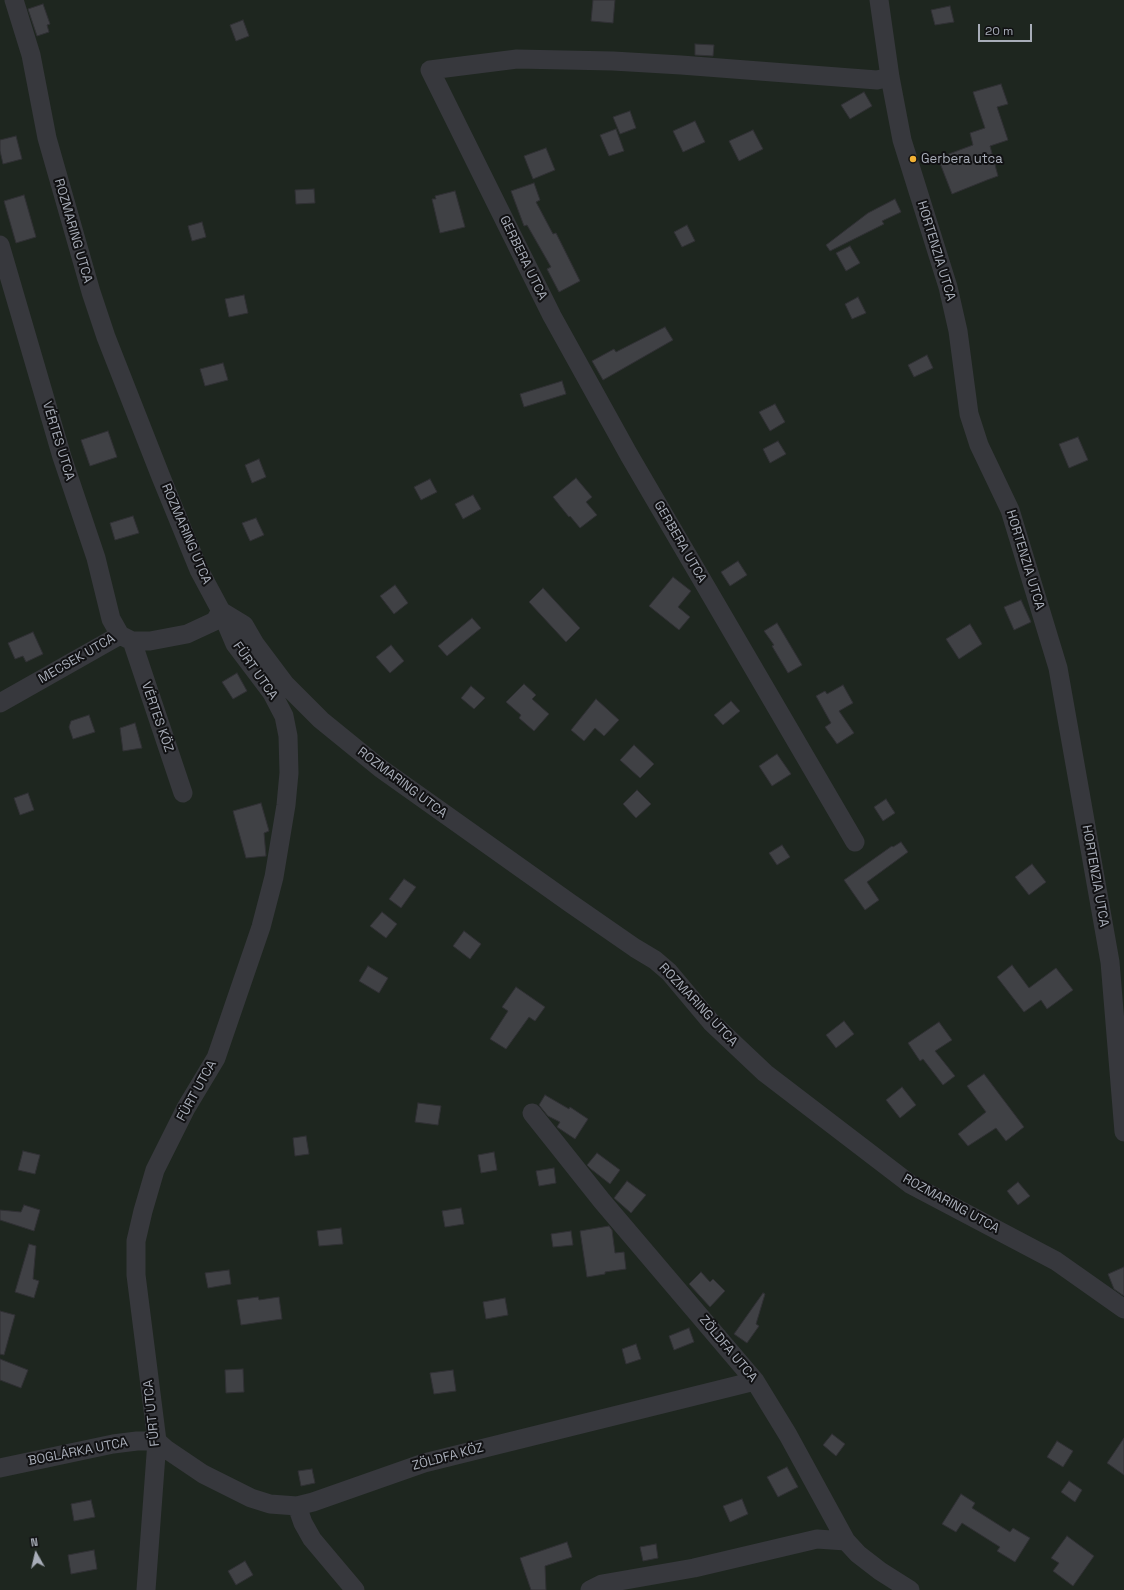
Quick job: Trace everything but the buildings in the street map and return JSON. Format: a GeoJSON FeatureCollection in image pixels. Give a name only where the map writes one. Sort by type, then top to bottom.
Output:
{"type":"FeatureCollection","features":[{"type":"Feature","properties":{"kind":"street","name":"ROZMARING UTCA"},"geometry":{"type":"LineString","coordinates":[[14,0],[31,55],[47,138],[91,292],[106,337],[164,484],[200,570],[221,611],[244,625],[255,644],[285,684],[321,720],[386,773],[570,903],[656,960],[669,972],[711,1022],[765,1073],[910,1184],[1056,1261],[1124,1309]]}},
{"type":"Feature","properties":{"kind":"street","name":"HORTENZIA UTCA"},"geometry":{"type":"LineString","coordinates":[[879,0],[890,77],[902,140],[948,287],[958,332],[968,414],[979,445],[1010,510],[1058,668],[1117,961],[1121,1045],[1121,1103],[1124,1132]]}},
{"type":"Feature","properties":{"kind":"street","name":"GERBERA UTCA"},"geometry":{"type":"LineString","coordinates":[[855,842],[629,455],[552,316],[430,70],[518,59],[674,64],[877,80],[890,77]]}},
{"type":"Feature","properties":{"kind":"street","name":"VÉRTES UTCA"},"geometry":{"type":"LineString","coordinates":[[0,245],[62,457],[96,558],[111,619],[126,638]]}},
{"type":"Feature","properties":{"kind":"street","name":"MECSEK UTCA"},"geometry":{"type":"LineString","coordinates":[[0,703],[126,638],[150,641],[187,634],[215,621],[221,611]]}},
{"type":"Feature","properties":{"kind":"street","name":"FÜRT UTCA"},"geometry":{"type":"LineString","coordinates":[[146,1590],[157,1441],[136,1275],[136,1241],[142,1211],[155,1170],[186,1108],[216,1058],[261,927],[274,877],[286,804],[289,773],[288,736],[284,716],[272,693],[235,644],[221,611]]}},
{"type":"Feature","properties":{"kind":"street","name":"VÉRTES KÖZ"},"geometry":{"type":"LineString","coordinates":[[126,638],[183,793]]}},
{"type":"Feature","properties":{"kind":"street","name":"ZÖLDFA UTCA"},"geometry":{"type":"LineString","coordinates":[[532,1113],[602,1201],[755,1381],[788,1436],[846,1541],[858,1554],[880,1571],[910,1590]]}},
{"type":"Feature","properties":{"kind":"street","name":"ZÖLDFA KÖZ"},"geometry":{"type":"LineString","coordinates":[[157,1441],[166,1449],[203,1474],[251,1498],[270,1504],[297,1506],[313,1502],[424,1463],[755,1381]]}},
{"type":"Feature","properties":{"kind":"street","name":"BOGLÁRKA UTCA"},"geometry":{"type":"LineString","coordinates":[[0,1468],[113,1444],[137,1441],[157,1441]]}},
{"type":"Feature","properties":{"kind":"street"},"geometry":{"type":"LineString","coordinates":[[297,1506],[303,1523],[312,1539],[355,1590]]}},
{"type":"Feature","properties":{"kind":"street"},"geometry":{"type":"LineString","coordinates":[[590,1590],[602,1584],[694,1568],[817,1539],[846,1541]]}},
{"type":"Feature","properties":{"kind":"shaded area"},"geometry":{"type":"Polygon","coordinates":[[[0,0],[1124,0],[1124,1590],[0,1590],[0,0]]]}},
{"type":"Feature","properties":{"kind":"place","name":"Gerbera utca"},"geometry":{"type":"Point","coordinates":[913,159]}}]}
